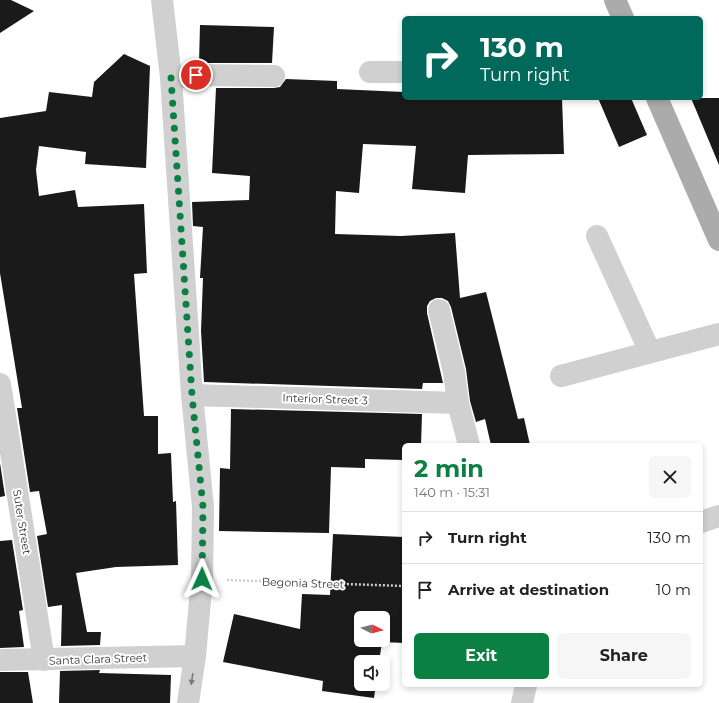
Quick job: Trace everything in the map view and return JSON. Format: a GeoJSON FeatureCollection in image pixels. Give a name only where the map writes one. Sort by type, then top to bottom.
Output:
{"type":"FeatureCollection","features":[{"type":"Feature","properties":{"kind":"main road"},"geometry":{"type":"LineString","coordinates":[[615,0],[622,16]]}},
{"type":"Feature","properties":{"kind":"main road"},"geometry":{"type":"LineString","coordinates":[[658,100],[714,214],[719,240]]}},
{"type":"Feature","properties":{"kind":"street"},"geometry":{"type":"LineString","coordinates":[[162,0],[171,78],[192,395],[203,507],[202,579],[196,656],[188,703]]}},
{"type":"Feature","properties":{"kind":"street"},"geometry":{"type":"LineString","coordinates":[[370,72],[402,72]]}},
{"type":"Feature","properties":{"kind":"street"},"geometry":{"type":"LineString","coordinates":[[171,78],[196,75],[274,76]]}},
{"type":"Feature","properties":{"kind":"street"},"geometry":{"type":"LineString","coordinates":[[597,236],[650,352]]}},
{"type":"Feature","properties":{"kind":"street"},"geometry":{"type":"LineString","coordinates":[[439,310],[454,372],[458,403],[469,443]]}},
{"type":"Feature","properties":{"kind":"street"},"geometry":{"type":"LineString","coordinates":[[561,376],[719,334]]}},
{"type":"Feature","properties":{"kind":"street","name":"Suter Street"},"geometry":{"type":"LineString","coordinates":[[0,384],[44,660]]}},
{"type":"Feature","properties":{"kind":"street","name":"Interior Street 3"},"geometry":{"type":"LineString","coordinates":[[192,395],[458,403]]}},
{"type":"Feature","properties":{"kind":"street"},"geometry":{"type":"LineString","coordinates":[[703,521],[719,516]]}},
{"type":"Feature","properties":{"kind":"street","name":"Santa Clara Street"},"geometry":{"type":"LineString","coordinates":[[0,660],[196,656]]}},
{"type":"Feature","properties":{"kind":"street"},"geometry":{"type":"LineString","coordinates":[[522,703],[526,687]]}},
{"type":"Feature","properties":{"kind":"path","name":"Begonia Street"},"geometry":{"type":"LineString","coordinates":[[202,579],[402,586]]}},
{"type":"Feature","properties":{"kind":"building"},"geometry":{"type":"Polygon","coordinates":[[[0,0],[11,0],[34,11],[0,33],[0,0]]]}},
{"type":"Feature","properties":{"kind":"building"},"geometry":{"type":"Polygon","coordinates":[[[200,25],[274,27],[272,63],[199,63],[200,25]]]}},
{"type":"Feature","properties":{"kind":"building"},"geometry":{"type":"Polygon","coordinates":[[[124,54],[150,66],[146,168],[85,164],[86,152],[39,146],[36,170],[39,196],[75,190],[78,207],[144,204],[147,273],[134,274],[144,416],[158,416],[158,454],[171,453],[173,502],[176,501],[178,565],[116,567],[76,573],[87,632],[101,632],[100,645],[61,646],[62,605],[48,607],[37,536],[47,534],[39,491],[30,492],[17,408],[22,408],[0,273],[0,118],[46,111],[49,92],[92,97],[94,82],[124,54]]]}},
{"type":"Feature","properties":{"kind":"building"},"geometry":{"type":"Polygon","coordinates":[[[286,79],[337,81],[337,89],[402,92],[402,100],[562,100],[564,154],[468,155],[465,193],[412,189],[416,146],[363,144],[359,193],[336,191],[335,234],[401,236],[455,233],[460,298],[486,292],[518,419],[524,418],[530,443],[491,443],[485,419],[476,422],[470,401],[466,369],[451,307],[448,301],[442,298],[436,298],[430,301],[427,306],[427,313],[443,383],[423,383],[422,389],[204,382],[201,331],[203,278],[200,278],[203,227],[193,226],[192,202],[249,200],[250,176],[212,173],[216,88],[280,87],[286,79]]]}},
{"type":"Feature","properties":{"kind":"building"},"geometry":{"type":"Polygon","coordinates":[[[719,98],[719,165],[692,100],[719,98]]]}},
{"type":"Feature","properties":{"kind":"building"},"geometry":{"type":"Polygon","coordinates":[[[599,100],[632,100],[647,135],[619,147],[599,100]]]}},
{"type":"Feature","properties":{"kind":"building"},"geometry":{"type":"Polygon","coordinates":[[[231,409],[422,414],[421,443],[402,443],[402,460],[365,459],[365,468],[331,467],[329,533],[219,531],[220,468],[230,469],[231,409]]]}},
{"type":"Feature","properties":{"kind":"building"},"geometry":{"type":"Polygon","coordinates":[[[0,463],[5,496],[0,497],[0,463]]]}},
{"type":"Feature","properties":{"kind":"building"},"geometry":{"type":"Polygon","coordinates":[[[333,534],[402,537],[402,643],[390,642],[390,611],[354,611],[354,647],[381,647],[380,655],[354,655],[354,691],[375,691],[374,698],[322,691],[323,681],[223,662],[234,614],[300,629],[302,594],[330,595],[333,534]]]}},
{"type":"Feature","properties":{"kind":"building"},"geometry":{"type":"Polygon","coordinates":[[[12,540],[23,610],[19,611],[24,647],[0,648],[0,541],[12,540]]]}},
{"type":"Feature","properties":{"kind":"building"},"geometry":{"type":"Polygon","coordinates":[[[100,670],[99,673],[171,675],[170,703],[59,703],[60,671],[100,670]]]}},
{"type":"Feature","properties":{"kind":"building"},"geometry":{"type":"Polygon","coordinates":[[[0,672],[28,672],[33,703],[0,703],[0,672]]]}},
{"type":"Feature","properties":{"kind":"route"},"geometry":{"type":"LineString","coordinates":[[196,75],[171,78],[192,395],[203,507],[202,579]]}}]}
